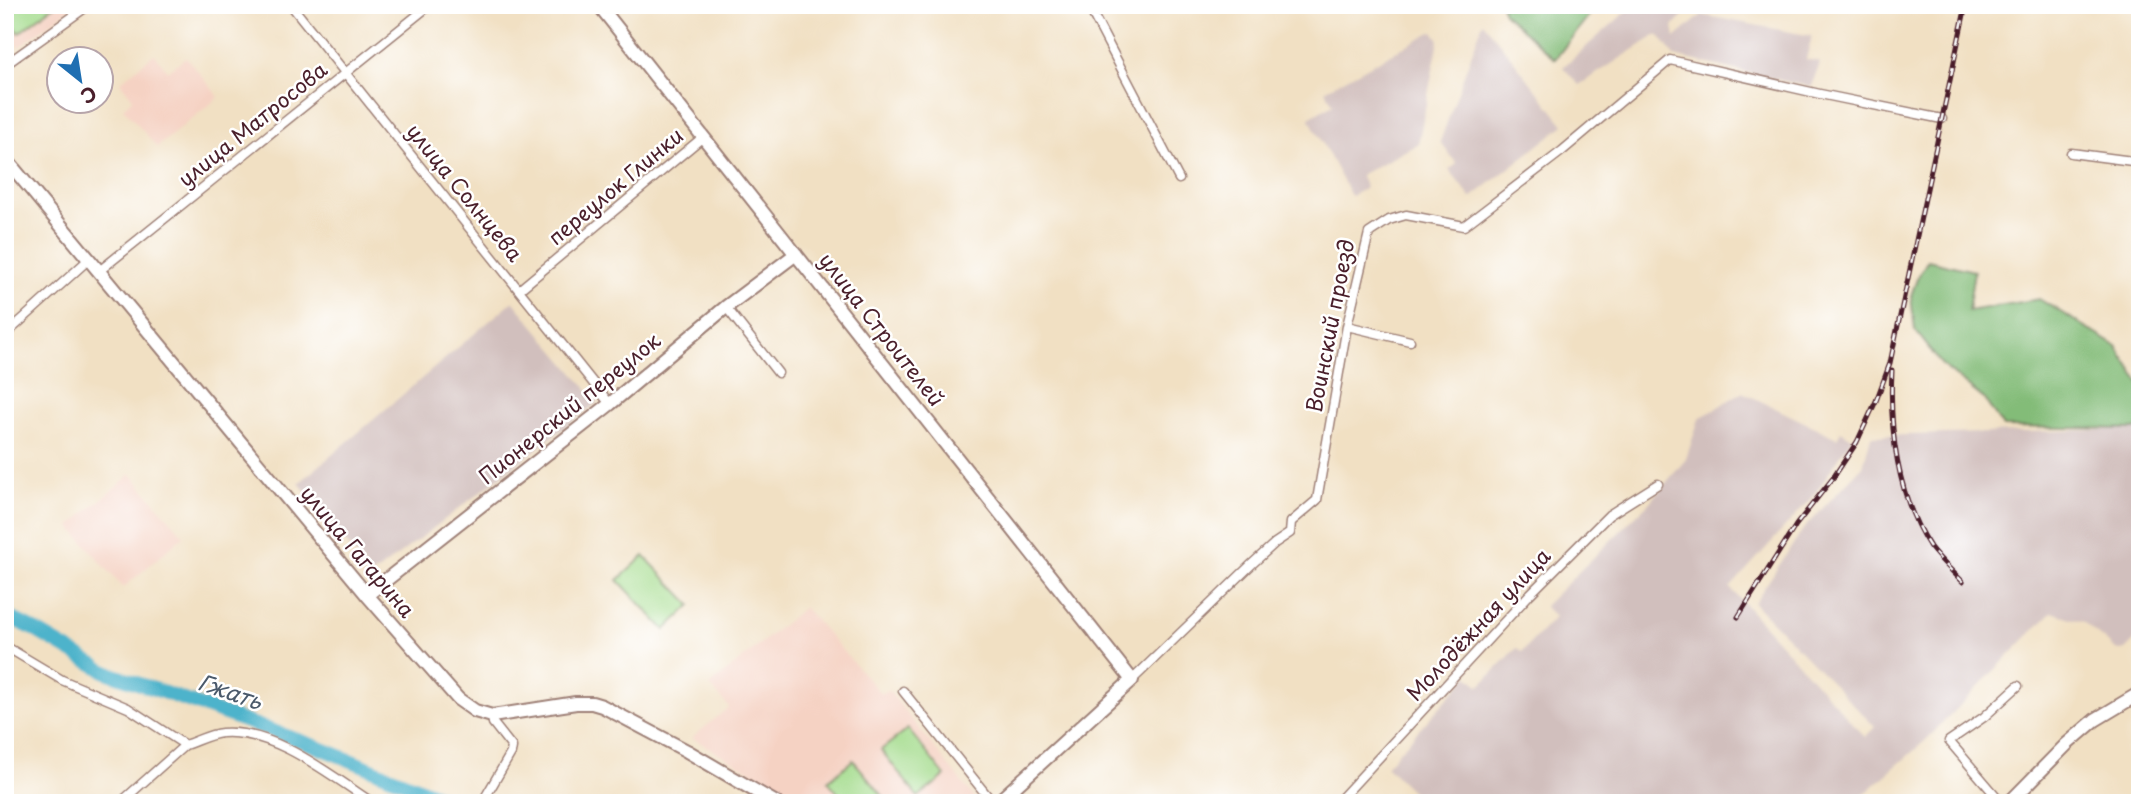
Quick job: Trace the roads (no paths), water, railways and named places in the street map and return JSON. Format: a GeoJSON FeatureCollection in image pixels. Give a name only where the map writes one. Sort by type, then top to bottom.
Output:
{"type":"FeatureCollection","features":[{"type":"Feature","properties":{"kind":"main road","name":"улица Строителей"},"geometry":{"type":"LineString","coordinates":[[599,5],[1132,680]]}},
{"type":"Feature","properties":{"kind":"main road","name":"улица Гагарина"},"geometry":{"type":"LineString","coordinates":[[5,158],[367,595],[458,699],[475,711],[492,716]]}},
{"type":"Feature","properties":{"kind":"main road","name":"Пионерский переулок"},"geometry":{"type":"LineString","coordinates":[[367,595],[796,254]]}},
{"type":"Feature","properties":{"kind":"main road","name":"Воинский проезд"},"geometry":{"type":"LineString","coordinates":[[995,803],[1132,680]]}},
{"type":"Feature","properties":{"kind":"main road"},"geometry":{"type":"LineString","coordinates":[[2010,803],[2067,744],[2095,720],[2140,693]]}},
{"type":"Feature","properties":{"kind":"main road"},"geometry":{"type":"LineString","coordinates":[[492,716],[576,703],[602,706],[776,803]]}},
{"type":"Feature","properties":{"kind":"street"},"geometry":{"type":"LineString","coordinates":[[6,64],[89,5]]}},
{"type":"Feature","properties":{"kind":"street","name":"улица Солнцева"},"geometry":{"type":"LineString","coordinates":[[291,5],[610,404]]}},
{"type":"Feature","properties":{"kind":"street","name":"улица Матросова"},"geometry":{"type":"LineString","coordinates":[[98,272],[430,5]]}},
{"type":"Feature","properties":{"kind":"street"},"geometry":{"type":"LineString","coordinates":[[1088,5],[1179,179]]}},
{"type":"Feature","properties":{"kind":"street","name":"Воинский проезд"},"geometry":{"type":"LineString","coordinates":[[1132,680],[1252,564],[1290,533],[1291,522],[1317,500],[1347,326],[1369,233],[1389,220],[1406,215],[1464,226],[1562,151],[1670,60],[1942,119]]}},
{"type":"Feature","properties":{"kind":"street","name":"переулок Глинки"},"geometry":{"type":"LineString","coordinates":[[519,290],[703,137]]}},
{"type":"Feature","properties":{"kind":"street"},"geometry":{"type":"LineString","coordinates":[[2071,153],[2140,162]]}},
{"type":"Feature","properties":{"kind":"street"},"geometry":{"type":"LineString","coordinates":[[5,335],[88,260]]}},
{"type":"Feature","properties":{"kind":"street"},"geometry":{"type":"LineString","coordinates":[[726,307],[778,373]]}},
{"type":"Feature","properties":{"kind":"street"},"geometry":{"type":"LineString","coordinates":[[1347,326],[1410,341]]}},
{"type":"Feature","properties":{"kind":"street","name":"Молодёжная улица"},"geometry":{"type":"LineString","coordinates":[[1337,803],[1530,594],[1609,515],[1658,484]]}},
{"type":"Feature","properties":{"kind":"street"},"geometry":{"type":"LineString","coordinates":[[5,646],[62,680],[128,708],[185,745]]}},
{"type":"Feature","properties":{"kind":"street"},"geometry":{"type":"LineString","coordinates":[[2002,803],[1949,741],[1984,717],[2018,686]]}},
{"type":"Feature","properties":{"kind":"street"},"geometry":{"type":"LineString","coordinates":[[903,691],[995,803]]}},
{"type":"Feature","properties":{"kind":"street"},"geometry":{"type":"LineString","coordinates":[[482,803],[512,747],[493,723],[492,716]]}},
{"type":"Feature","properties":{"kind":"street"},"geometry":{"type":"LineString","coordinates":[[120,803],[185,745],[220,733],[255,735],[299,756],[373,803]]}},
{"type":"Feature","properties":{"kind":"waterway","name":"Гжать"},"geometry":{"type":"LineString","coordinates":[[5,615],[106,672],[315,746],[436,795],[442,803]]}},
{"type":"Feature","properties":{"kind":"railway"},"geometry":{"type":"LineString","coordinates":[[1738,617],[1796,525],[1857,442],[1876,401],[1890,363],[1966,5]]}},
{"type":"Feature","properties":{"kind":"railway"},"geometry":{"type":"LineString","coordinates":[[1892,370],[1894,438],[1910,506],[1930,547],[1963,582]]}}]}
